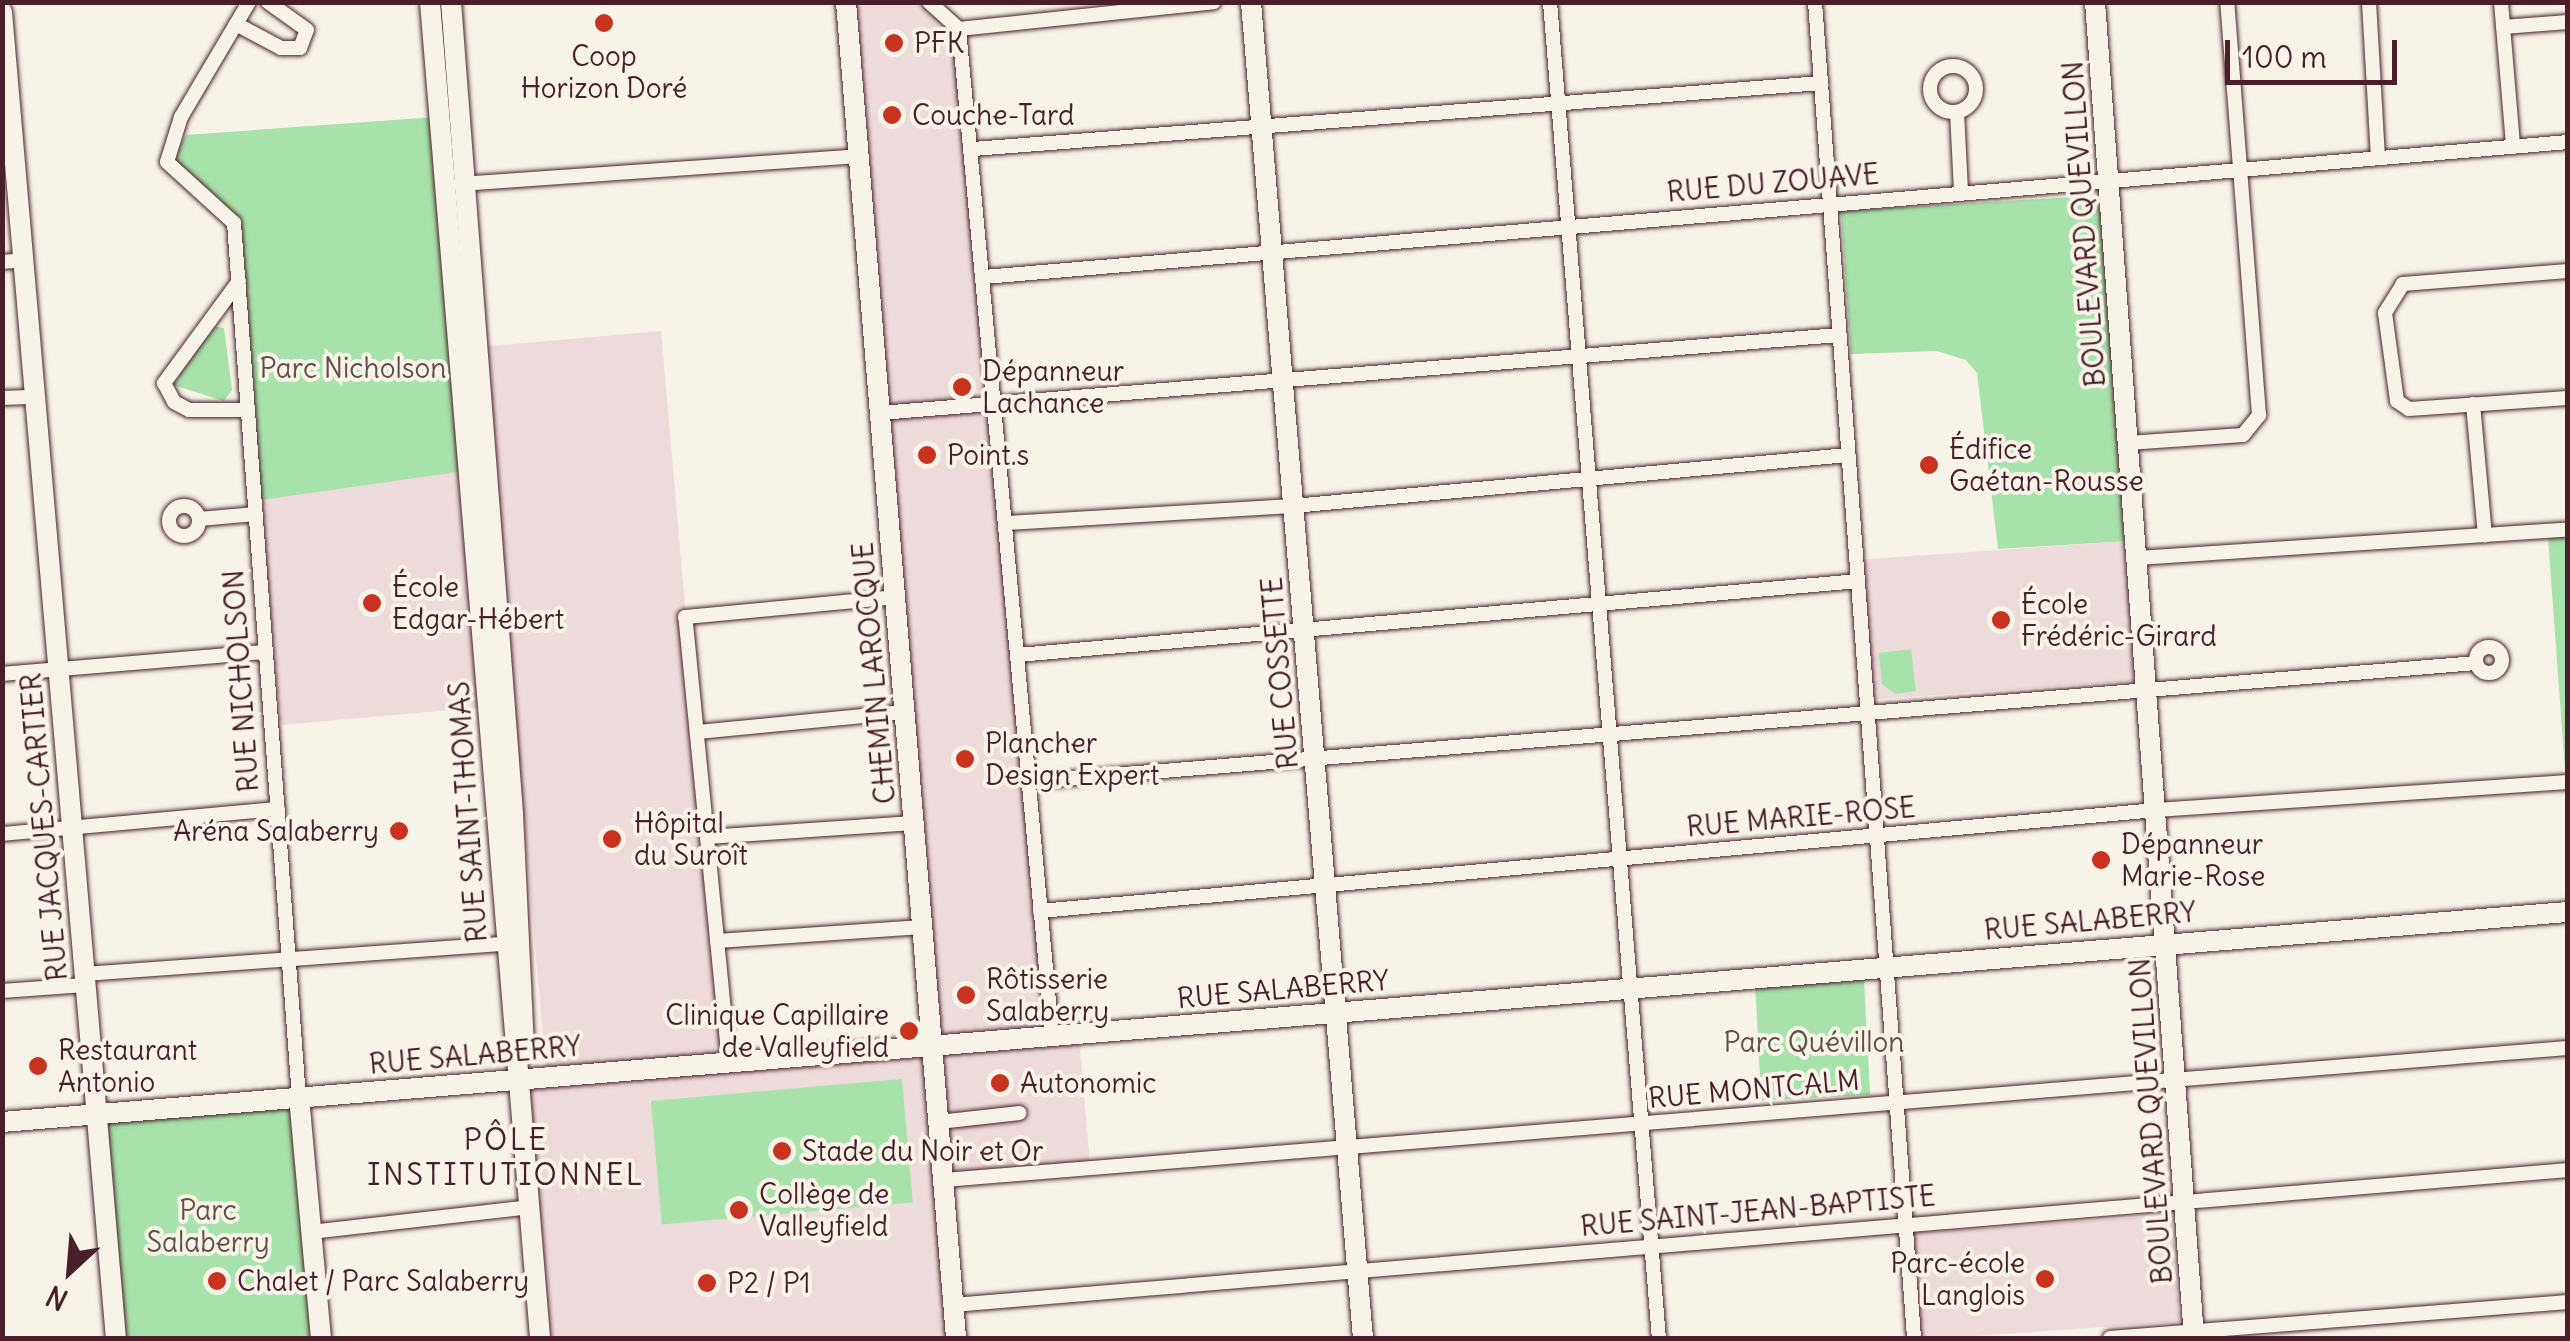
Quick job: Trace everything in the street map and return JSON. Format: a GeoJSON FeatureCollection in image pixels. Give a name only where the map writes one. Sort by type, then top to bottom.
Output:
{"type":"FeatureCollection","features":[{"type":"Feature","properties":{"kind":"street"},"geometry":{"type":"LineString","coordinates":[[249,2],[236,24],[281,48],[300,48],[307,30],[268,2]]}},
{"type":"Feature","properties":{"kind":"street","name":"RUE SAINT-THOMAS"},"geometry":{"type":"LineString","coordinates":[[430,2],[455,185],[525,990],[522,1079]]}},
{"type":"Feature","properties":{"kind":"street","name":"RUE SAINT-THOMAS"},"geometry":{"type":"LineString","coordinates":[[451,2],[455,185]]}},
{"type":"Feature","properties":{"kind":"street","name":"CHEMIN LAROCQUE"},"geometry":{"type":"LineString","coordinates":[[846,2],[956,1338]]}},
{"type":"Feature","properties":{"kind":"street"},"geometry":{"type":"LineString","coordinates":[[929,2],[959,29],[1052,1034]]}},
{"type":"Feature","properties":{"kind":"street"},"geometry":{"type":"LineString","coordinates":[[959,29],[1101,7],[1214,2]]}},
{"type":"Feature","properties":{"kind":"street","name":"RUE COSSETTE"},"geometry":{"type":"LineString","coordinates":[[1251,2],[1363,1338]]}},
{"type":"Feature","properties":{"kind":"street"},"geometry":{"type":"LineString","coordinates":[[1550,2],[1659,1338]]}},
{"type":"Feature","properties":{"kind":"street"},"geometry":{"type":"LineString","coordinates":[[1815,2],[1914,1338]]}},
{"type":"Feature","properties":{"kind":"street","name":"BOULEVARD QUEVILLON"},"geometry":{"type":"LineString","coordinates":[[2095,2],[2194,1335]]}},
{"type":"Feature","properties":{"kind":"street"},"geometry":{"type":"LineString","coordinates":[[2128,443],[2244,435],[2255,427],[2242,166],[2226,2]]}},
{"type":"Feature","properties":{"kind":"street"},"geometry":{"type":"LineString","coordinates":[[2368,2],[2378,156]]}},
{"type":"Feature","properties":{"kind":"street"},"geometry":{"type":"LineString","coordinates":[[2501,2],[2513,145]]}},
{"type":"Feature","properties":{"kind":"street","name":"RUE JACQUES-CARTIER"},"geometry":{"type":"LineString","coordinates":[[2,12],[13,261],[35,397],[116,1338]]}},
{"type":"Feature","properties":{"kind":"street"},"geometry":{"type":"LineString","coordinates":[[2503,28],[2568,22]]}},
{"type":"Feature","properties":{"kind":"street","name":"RUE NICHOLSON"},"geometry":{"type":"LineString","coordinates":[[236,24],[170,140],[171,169],[231,218],[239,281],[298,1097],[321,1338]]}},
{"type":"Feature","properties":{"kind":"street"},"geometry":{"type":"LineString","coordinates":[[973,149],[1820,83]]}},
{"type":"Feature","properties":{"kind":"street"},"geometry":{"type":"LineString","coordinates":[[1957,112],[1961,192]]}},
{"type":"Feature","properties":{"kind":"street","name":"RUE DU ZOUAVE"},"geometry":{"type":"LineString","coordinates":[[984,277],[1830,202],[2108,182],[2242,166],[2568,142]]}},
{"type":"Feature","properties":{"kind":"street"},"geometry":{"type":"LineString","coordinates":[[455,185],[858,156]]}},
{"type":"Feature","properties":{"kind":"street"},"geometry":{"type":"LineString","coordinates":[[2568,271],[2403,284],[2386,314],[2397,401],[2424,410],[2568,398]]}},
{"type":"Feature","properties":{"kind":"street"},"geometry":{"type":"LineString","coordinates":[[239,281],[164,382],[174,402],[189,410],[247,410]]}},
{"type":"Feature","properties":{"kind":"street"},"geometry":{"type":"LineString","coordinates":[[880,413],[1839,334]]}},
{"type":"Feature","properties":{"kind":"street"},"geometry":{"type":"LineString","coordinates":[[2,398],[35,397]]}},
{"type":"Feature","properties":{"kind":"street"},"geometry":{"type":"LineString","coordinates":[[2473,404],[2485,534]]}},
{"type":"Feature","properties":{"kind":"street"},"geometry":{"type":"LineString","coordinates":[[1006,523],[1294,506],[1848,455]]}},
{"type":"Feature","properties":{"kind":"street","name":"RUE SAINT-THOMAS"},"geometry":{"type":"LineString","coordinates":[[478,469],[504,944],[522,1079],[540,1338]]}},
{"type":"Feature","properties":{"kind":"street"},"geometry":{"type":"LineString","coordinates":[[199,518],[256,514]]}},
{"type":"Feature","properties":{"kind":"street"},"geometry":{"type":"LineString","coordinates":[[2137,558],[2568,529]]}},
{"type":"Feature","properties":{"kind":"street"},"geometry":{"type":"LineString","coordinates":[[1018,656],[1858,581]]}},
{"type":"Feature","properties":{"kind":"street"},"geometry":{"type":"LineString","coordinates":[[729,1062],[685,617],[895,597]]}},
{"type":"Feature","properties":{"kind":"street"},"geometry":{"type":"LineString","coordinates":[[2,674],[266,652]]}},
{"type":"Feature","properties":{"kind":"street"},"geometry":{"type":"LineString","coordinates":[[1029,782],[2475,663]]}},
{"type":"Feature","properties":{"kind":"street"},"geometry":{"type":"LineString","coordinates":[[697,732],[905,712]]}},
{"type":"Feature","properties":{"kind":"street","name":"RUE MARIE-ROSE"},"geometry":{"type":"LineString","coordinates":[[1040,911],[2156,810],[2568,782]]}},
{"type":"Feature","properties":{"kind":"street"},"geometry":{"type":"LineString","coordinates":[[2,834],[278,809]]}},
{"type":"Feature","properties":{"kind":"street"},"geometry":{"type":"LineString","coordinates":[[707,837],[914,822]]}},
{"type":"Feature","properties":{"kind":"street","name":"RUE SALABERRY"},"geometry":{"type":"LineString","coordinates":[[2,1122],[2568,912]]}},
{"type":"Feature","properties":{"kind":"street"},"geometry":{"type":"LineString","coordinates":[[717,940],[922,927]]}},
{"type":"Feature","properties":{"kind":"street"},"geometry":{"type":"LineString","coordinates":[[2,991],[289,957],[504,944]]}},
{"type":"Feature","properties":{"kind":"street","name":"RUE MONTCALM"},"geometry":{"type":"LineString","coordinates":[[944,1180],[2568,1048]]}},
{"type":"Feature","properties":{"kind":"street"},"geometry":{"type":"LineString","coordinates":[[939,1122],[1019,1113]]}},
{"type":"Feature","properties":{"kind":"street","name":"RUE SAINT-JEAN-BAPTISTE"},"geometry":{"type":"LineString","coordinates":[[954,1305],[2568,1170]]}},
{"type":"Feature","properties":{"kind":"street"},"geometry":{"type":"LineString","coordinates":[[311,1232],[530,1207]]}},
{"type":"Feature","properties":{"kind":"street"},"geometry":{"type":"LineString","coordinates":[[2110,1338],[2194,1335],[2568,1302]]}},
{"type":"Feature","properties":{"kind":"shaded area"},"geometry":{"type":"Polygon","coordinates":[[[853,3],[940,3],[952,13],[963,42],[1046,1031],[1078,1028],[1090,1163],[951,1172],[853,3]]]}},
{"type":"Feature","properties":{"kind":"shaded area","name":"Hôpital du Suroît"},"geometry":{"type":"Polygon","coordinates":[[[661,331],[725,1062],[547,1078],[483,347],[661,331]]]}},
{"type":"Feature","properties":{"kind":"shaded area","name":"École Edgar-Hébert"},"geometry":{"type":"Polygon","coordinates":[[[464,471],[485,707],[280,725],[260,489],[464,471]]]}},
{"type":"Feature","properties":{"kind":"shaded area","name":"École Frédéric-Girard"},"geometry":{"type":"Polygon","coordinates":[[[2128,541],[2138,681],[1872,699],[1863,560],[2128,541]]]}},
{"type":"Feature","properties":{"kind":"shaded area","name":"Collège de Valleyfield"},"geometry":{"type":"Polygon","coordinates":[[[930,1050],[955,1338],[549,1338],[527,1085],[930,1050]]]}},
{"type":"Feature","properties":{"kind":"shaded area","name":"Parc-école Langlois"},"geometry":{"type":"Polygon","coordinates":[[[2172,1215],[2179,1322],[1915,1338],[1908,1233],[2172,1215]]]}},
{"type":"Feature","properties":{"kind":"green space","name":"Parc Nicholson"},"geometry":{"type":"Polygon","coordinates":[[[436,117],[464,471],[261,500],[239,221],[171,169],[173,158],[186,135],[436,117]]]}},
{"type":"Feature","properties":{"kind":"green space"},"geometry":{"type":"Polygon","coordinates":[[[2089,196],[2101,211],[2128,541],[1998,549],[1977,373],[1966,360],[1937,351],[1851,354],[1841,211],[2089,196]]]}},
{"type":"Feature","properties":{"kind":"green space"},"geometry":{"type":"Polygon","coordinates":[[[213,326],[224,328],[232,390],[224,401],[173,385],[213,326]]]}},
{"type":"Feature","properties":{"kind":"green space"},"geometry":{"type":"Polygon","coordinates":[[[2567,536],[2568,768],[2565,769],[2548,538],[2567,536]]]}},
{"type":"Feature","properties":{"kind":"green space"},"geometry":{"type":"Polygon","coordinates":[[[1911,649],[1916,691],[1895,694],[1882,684],[1879,653],[1911,649]]]}},
{"type":"Feature","properties":{"kind":"green space","name":"Parc Quévillon"},"geometry":{"type":"Polygon","coordinates":[[[1864,979],[1870,1095],[1761,1101],[1755,985],[1864,979]]]}},
{"type":"Feature","properties":{"kind":"green space","name":"Stade du Noir et Or"},"geometry":{"type":"Polygon","coordinates":[[[902,1079],[913,1203],[662,1224],[651,1101],[902,1079]]]}},
{"type":"Feature","properties":{"kind":"green space","name":"Parc Salaberry"},"geometry":{"type":"Polygon","coordinates":[[[299,1097],[320,1338],[115,1338],[96,1115],[299,1097]]]}},
{"type":"Feature","properties":{"kind":"place","name":"Coop Horizon Doré"},"geometry":{"type":"Point","coordinates":[604,23]}},
{"type":"Feature","properties":{"kind":"place","name":"PFK"},"geometry":{"type":"Point","coordinates":[894,43]}},
{"type":"Feature","properties":{"kind":"place","name":"Couche-Tard"},"geometry":{"type":"Point","coordinates":[892,115]}},
{"type":"Feature","properties":{"kind":"place","name":"Dépanneur Lachance"},"geometry":{"type":"Point","coordinates":[962,387]}},
{"type":"Feature","properties":{"kind":"place","name":"Point.s"},"geometry":{"type":"Point","coordinates":[927,455]}},
{"type":"Feature","properties":{"kind":"place","name":"Édifice Gaétan-Rousse"},"geometry":{"type":"Point","coordinates":[1929,465]}},
{"type":"Feature","properties":{"kind":"place","name":"École Edgar-Hébert"},"geometry":{"type":"Point","coordinates":[372,603]}},
{"type":"Feature","properties":{"kind":"place","name":"École Frédéric-Girard"},"geometry":{"type":"Point","coordinates":[2001,620]}},
{"type":"Feature","properties":{"kind":"place","name":"Plancher Design Expert"},"geometry":{"type":"Point","coordinates":[965,759]}},
{"type":"Feature","properties":{"kind":"place","name":"Aréna Salaberry"},"geometry":{"type":"Point","coordinates":[399,831]}},
{"type":"Feature","properties":{"kind":"place","name":"Hôpital du Suroît"},"geometry":{"type":"Point","coordinates":[612,839]}},
{"type":"Feature","properties":{"kind":"place","name":"Dépanneur Marie-Rose"},"geometry":{"type":"Point","coordinates":[2101,860]}},
{"type":"Feature","properties":{"kind":"place","name":"Rôtisserie Salaberry"},"geometry":{"type":"Point","coordinates":[966,995]}},
{"type":"Feature","properties":{"kind":"place","name":"Clinique Capillaire de Valleyfield"},"geometry":{"type":"Point","coordinates":[909,1031]}},
{"type":"Feature","properties":{"kind":"place","name":"Restaurant Antonio"},"geometry":{"type":"Point","coordinates":[38,1066]}},
{"type":"Feature","properties":{"kind":"place","name":"Autonomic"},"geometry":{"type":"Point","coordinates":[1000,1083]}},
{"type":"Feature","properties":{"kind":"place","name":"Stade du Noir et Or"},"geometry":{"type":"Point","coordinates":[782,1151]}},
{"type":"Feature","properties":{"kind":"place","name":"Collège de Valleyfield"},"geometry":{"type":"Point","coordinates":[739,1210]}},
{"type":"Feature","properties":{"kind":"place","name":"Parc-école Langlois"},"geometry":{"type":"Point","coordinates":[2045,1279]}},
{"type":"Feature","properties":{"kind":"place","name":"Chalet / Parc Salaberry"},"geometry":{"type":"Point","coordinates":[217,1281]}},
{"type":"Feature","properties":{"kind":"place","name":"P2 / P1"},"geometry":{"type":"Point","coordinates":[707,1283]}},
{"type":"Feature","properties":{"kind":"district","name":"PÔLE INSTITUTIONNEL"},"geometry":{"type":"Point","coordinates":[506,1156]}}]}
